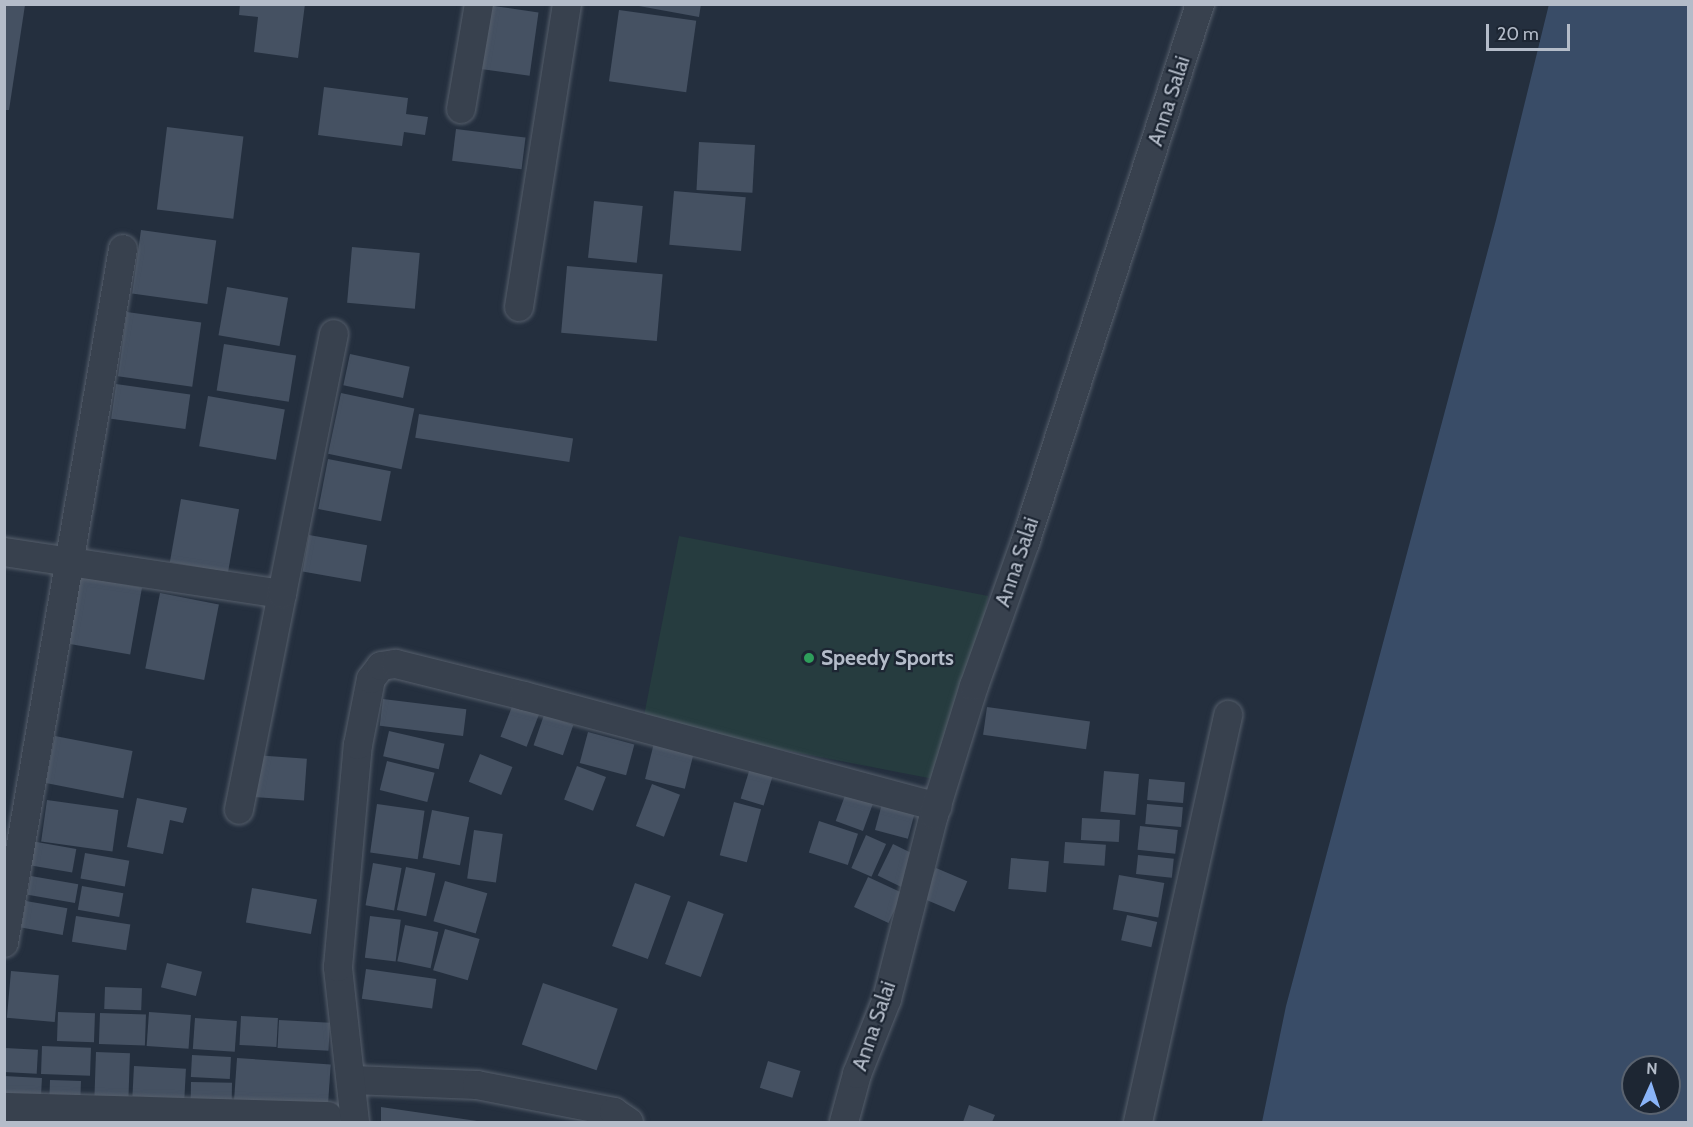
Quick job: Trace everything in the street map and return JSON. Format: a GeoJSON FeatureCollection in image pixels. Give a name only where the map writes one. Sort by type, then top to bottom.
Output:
{"type":"FeatureCollection","features":[{"type":"Feature","properties":{"kind":"street"},"geometry":{"type":"LineString","coordinates":[[461,109],[479,4]]}},
{"type":"Feature","properties":{"kind":"street"},"geometry":{"type":"LineString","coordinates":[[519,307],[567,4]]}},
{"type":"Feature","properties":{"kind":"street","name":"Anna Salai"},"geometry":{"type":"LineString","coordinates":[[844,1122],[857,1074],[887,999],[937,807],[1200,4]]}},
{"type":"Feature","properties":{"kind":"street"},"geometry":{"type":"LineString","coordinates":[[4,943],[17,793],[71,562],[123,249]]}},
{"type":"Feature","properties":{"kind":"street"},"geometry":{"type":"LineString","coordinates":[[240,810],[334,334]]}},
{"type":"Feature","properties":{"kind":"street"},"geometry":{"type":"LineString","coordinates":[[4,552],[282,594]]}},
{"type":"Feature","properties":{"kind":"street"},"geometry":{"type":"LineString","coordinates":[[4,1107],[342,1119],[353,1080],[338,967],[358,745],[371,679],[381,666],[396,664],[525,696],[937,807]]}},
{"type":"Feature","properties":{"kind":"street"},"geometry":{"type":"LineString","coordinates":[[1138,1122],[1228,715]]}},
{"type":"Feature","properties":{"kind":"street"},"geometry":{"type":"LineString","coordinates":[[353,1080],[477,1085],[614,1112],[629,1122]]}},
{"type":"Feature","properties":{"kind":"green space","name":"Speedy Sports"},"geometry":{"type":"Polygon","coordinates":[[[679,536],[988,596],[952,783],[643,723],[679,536]]]}},
{"type":"Feature","properties":{"kind":"water"},"geometry":{"type":"Polygon","coordinates":[[[1549,4],[1688,5],[1688,1122],[1262,1122],[1286,1006],[1496,220],[1549,4]]]}},
{"type":"Feature","properties":{"kind":"building"},"geometry":{"type":"Polygon","coordinates":[[[240,4],[305,4],[298,58],[254,52],[258,17],[239,15],[240,4]]]}},
{"type":"Feature","properties":{"kind":"building"},"geometry":{"type":"Polygon","coordinates":[[[628,4],[701,4],[699,17],[628,4]]]}},
{"type":"Feature","properties":{"kind":"building"},"geometry":{"type":"Polygon","coordinates":[[[4,5],[25,5],[9,110],[4,110],[4,5]]]}},
{"type":"Feature","properties":{"kind":"building"},"geometry":{"type":"Polygon","coordinates":[[[486,5],[538,12],[530,76],[477,68],[486,5]]]}},
{"type":"Feature","properties":{"kind":"building"},"geometry":{"type":"Polygon","coordinates":[[[619,10],[696,21],[686,92],[609,81],[619,10]]]}},
{"type":"Feature","properties":{"kind":"building"},"geometry":{"type":"Polygon","coordinates":[[[324,87],[408,98],[406,114],[428,117],[425,135],[404,132],[402,146],[318,135],[324,87]]]}},
{"type":"Feature","properties":{"kind":"building"},"geometry":{"type":"Polygon","coordinates":[[[167,127],[243,136],[233,219],[157,209],[167,127]]]}},
{"type":"Feature","properties":{"kind":"building"},"geometry":{"type":"Polygon","coordinates":[[[456,129],[525,138],[522,169],[452,161],[456,129]]]}},
{"type":"Feature","properties":{"kind":"building"},"geometry":{"type":"Polygon","coordinates":[[[699,142],[755,145],[752,193],[696,190],[699,142]]]}},
{"type":"Feature","properties":{"kind":"building"},"geometry":{"type":"Polygon","coordinates":[[[674,191],[746,197],[741,251],[669,245],[674,191]]]}},
{"type":"Feature","properties":{"kind":"building"},"geometry":{"type":"Polygon","coordinates":[[[594,201],[643,206],[637,263],[588,258],[594,201]]]}},
{"type":"Feature","properties":{"kind":"building"},"geometry":{"type":"Polygon","coordinates":[[[141,230],[216,241],[207,304],[132,293],[141,230]]]}},
{"type":"Feature","properties":{"kind":"building"},"geometry":{"type":"Polygon","coordinates":[[[352,247],[420,253],[415,309],[347,303],[352,247]]]}},
{"type":"Feature","properties":{"kind":"building"},"geometry":{"type":"Polygon","coordinates":[[[567,266],[663,274],[657,341],[561,333],[567,266]]]}},
{"type":"Feature","properties":{"kind":"building"},"geometry":{"type":"Polygon","coordinates":[[[227,287],[288,298],[280,346],[218,335],[227,287]]]}},
{"type":"Feature","properties":{"kind":"building"},"geometry":{"type":"Polygon","coordinates":[[[127,312],[201,322],[192,387],[118,376],[127,312]]]}},
{"type":"Feature","properties":{"kind":"building"},"geometry":{"type":"Polygon","coordinates":[[[224,344],[296,355],[289,402],[217,390],[224,344]]]}},
{"type":"Feature","properties":{"kind":"building"},"geometry":{"type":"Polygon","coordinates":[[[350,354],[410,367],[403,398],[343,385],[350,354]]]}},
{"type":"Feature","properties":{"kind":"building"},"geometry":{"type":"Polygon","coordinates":[[[116,384],[190,394],[185,429],[111,419],[116,384]]]}},
{"type":"Feature","properties":{"kind":"building"},"geometry":{"type":"Polygon","coordinates":[[[341,393],[414,409],[401,469],[328,454],[341,393]]]}},
{"type":"Feature","properties":{"kind":"building"},"geometry":{"type":"Polygon","coordinates":[[[208,396],[285,410],[276,460],[199,446],[208,396]]]}},
{"type":"Feature","properties":{"kind":"building"},"geometry":{"type":"Polygon","coordinates":[[[419,414],[573,438],[569,462],[415,438],[419,414]]]}},
{"type":"Feature","properties":{"kind":"building"},"geometry":{"type":"Polygon","coordinates":[[[328,459],[391,471],[381,521],[318,509],[328,459]]]}},
{"type":"Feature","properties":{"kind":"building"},"geometry":{"type":"Polygon","coordinates":[[[181,499],[239,509],[228,572],[170,562],[181,499]]]}},
{"type":"Feature","properties":{"kind":"building"},"geometry":{"type":"Polygon","coordinates":[[[309,535],[367,545],[361,582],[303,571],[309,535]]]}},
{"type":"Feature","properties":{"kind":"building"},"geometry":{"type":"Polygon","coordinates":[[[76,576],[142,588],[130,655],[64,643],[76,576]]]}},
{"type":"Feature","properties":{"kind":"building"},"geometry":{"type":"Polygon","coordinates":[[[160,593],[219,604],[204,680],[145,669],[160,593]]]}},
{"type":"Feature","properties":{"kind":"building"},"geometry":{"type":"Polygon","coordinates":[[[383,699],[466,709],[463,736],[380,726],[383,699]]]}},
{"type":"Feature","properties":{"kind":"building"},"geometry":{"type":"Polygon","coordinates":[[[513,704],[539,714],[527,747],[500,737],[513,704]]]}},
{"type":"Feature","properties":{"kind":"building"},"geometry":{"type":"Polygon","coordinates":[[[987,707],[1090,721],[1086,749],[983,735],[987,707]]]}},
{"type":"Feature","properties":{"kind":"building"},"geometry":{"type":"Polygon","coordinates":[[[544,715],[573,725],[563,755],[534,745],[544,715]]]}},
{"type":"Feature","properties":{"kind":"building"},"geometry":{"type":"Polygon","coordinates":[[[389,731],[445,744],[439,769],[383,756],[389,731]]]}},
{"type":"Feature","properties":{"kind":"building"},"geometry":{"type":"Polygon","coordinates":[[[588,732],[634,744],[626,775],[580,763],[588,732]]]}},
{"type":"Feature","properties":{"kind":"building"},"geometry":{"type":"Polygon","coordinates":[[[55,736],[133,751],[123,798],[46,783],[55,736]]]}},
{"type":"Feature","properties":{"kind":"building"},"geometry":{"type":"Polygon","coordinates":[[[654,743],[694,753],[685,789],[645,779],[654,743]]]}},
{"type":"Feature","properties":{"kind":"building"},"geometry":{"type":"Polygon","coordinates":[[[480,754],[512,767],[501,795],[469,782],[480,754]]]}},
{"type":"Feature","properties":{"kind":"building"},"geometry":{"type":"Polygon","coordinates":[[[254,755],[307,759],[304,801],[251,797],[254,755]]]}},
{"type":"Feature","properties":{"kind":"building"},"geometry":{"type":"Polygon","coordinates":[[[387,761],[435,773],[427,802],[380,790],[387,761]]]}},
{"type":"Feature","properties":{"kind":"building"},"geometry":{"type":"Polygon","coordinates":[[[577,766],[606,777],[593,811],[564,800],[577,766]]]}},
{"type":"Feature","properties":{"kind":"building"},"geometry":{"type":"Polygon","coordinates":[[[750,768],[773,775],[764,806],[741,799],[750,768]]]}},
{"type":"Feature","properties":{"kind":"building"},"geometry":{"type":"Polygon","coordinates":[[[1104,771],[1139,774],[1135,815],[1100,812],[1104,771]]]}},
{"type":"Feature","properties":{"kind":"building"},"geometry":{"type":"Polygon","coordinates":[[[1149,779],[1185,782],[1183,803],[1147,800],[1149,779]]]}},
{"type":"Feature","properties":{"kind":"building"},"geometry":{"type":"Polygon","coordinates":[[[652,784],[680,795],[664,837],[636,826],[652,784]]]}},
{"type":"Feature","properties":{"kind":"building"},"geometry":{"type":"Polygon","coordinates":[[[847,790],[874,800],[863,831],[836,821],[847,790]]]}},
{"type":"Feature","properties":{"kind":"building"},"geometry":{"type":"Polygon","coordinates":[[[137,798],[187,808],[183,823],[170,820],[163,854],[127,847],[137,798]]]}},
{"type":"Feature","properties":{"kind":"building"},"geometry":{"type":"Polygon","coordinates":[[[47,800],[118,810],[112,852],[41,842],[47,800]]]}},
{"type":"Feature","properties":{"kind":"building"},"geometry":{"type":"Polygon","coordinates":[[[883,800],[916,809],[908,839],[875,830],[883,800]]]}},
{"type":"Feature","properties":{"kind":"building"},"geometry":{"type":"Polygon","coordinates":[[[734,802],[761,809],[747,862],[720,855],[734,802]]]}},
{"type":"Feature","properties":{"kind":"building"},"geometry":{"type":"Polygon","coordinates":[[[377,804],[425,811],[418,859],[370,853],[377,804]]]}},
{"type":"Feature","properties":{"kind":"building"},"geometry":{"type":"Polygon","coordinates":[[[1147,804],[1183,807],[1181,827],[1145,824],[1147,804]]]}},
{"type":"Feature","properties":{"kind":"building"},"geometry":{"type":"Polygon","coordinates":[[[432,810],[469,817],[460,865],[423,858],[432,810]]]}},
{"type":"Feature","properties":{"kind":"building"},"geometry":{"type":"Polygon","coordinates":[[[1082,818],[1120,820],[1119,842],[1081,840],[1082,818]]]}},
{"type":"Feature","properties":{"kind":"building"},"geometry":{"type":"Polygon","coordinates":[[[819,821],[858,834],[848,865],[809,852],[819,821]]]}},
{"type":"Feature","properties":{"kind":"building"},"geometry":{"type":"Polygon","coordinates":[[[1140,826],[1178,830],[1175,854],[1137,850],[1140,826]]]}},
{"type":"Feature","properties":{"kind":"building"},"geometry":{"type":"Polygon","coordinates":[[[474,830],[503,834],[496,883],[467,879],[474,830]]]}},
{"type":"Feature","properties":{"kind":"building"},"geometry":{"type":"Polygon","coordinates":[[[866,835],[886,844],[871,877],[851,868],[866,835]]]}},
{"type":"Feature","properties":{"kind":"building"},"geometry":{"type":"Polygon","coordinates":[[[31,841],[76,849],[72,873],[27,865],[31,841]]]}},
{"type":"Feature","properties":{"kind":"building"},"geometry":{"type":"Polygon","coordinates":[[[1065,842],[1106,845],[1104,866],[1064,863],[1065,842]]]}},
{"type":"Feature","properties":{"kind":"building"},"geometry":{"type":"Polygon","coordinates":[[[893,844],[918,856],[903,888],[878,875],[893,844]]]}},
{"type":"Feature","properties":{"kind":"building"},"geometry":{"type":"Polygon","coordinates":[[[85,853],[129,861],[125,886],[80,879],[85,853]]]}},
{"type":"Feature","properties":{"kind":"building"},"geometry":{"type":"Polygon","coordinates":[[[1138,855],[1174,859],[1172,878],[1136,874],[1138,855]]]}},
{"type":"Feature","properties":{"kind":"building"},"geometry":{"type":"Polygon","coordinates":[[[1011,858],[1049,861],[1046,892],[1008,889],[1011,858]]]}},
{"type":"Feature","properties":{"kind":"building"},"geometry":{"type":"Polygon","coordinates":[[[373,863],[402,868],[394,910],[366,905],[373,863]]]}},
{"type":"Feature","properties":{"kind":"building"},"geometry":{"type":"Polygon","coordinates":[[[406,867],[435,873],[426,916],[397,910],[406,867]]]}},
{"type":"Feature","properties":{"kind":"building"},"geometry":{"type":"Polygon","coordinates":[[[936,868],[967,881],[954,912],[923,898],[936,868]]]}},
{"type":"Feature","properties":{"kind":"building"},"geometry":{"type":"Polygon","coordinates":[[[1119,875],[1164,883],[1158,917],[1113,909],[1119,875]]]}},
{"type":"Feature","properties":{"kind":"building"},"geometry":{"type":"Polygon","coordinates":[[[31,876],[78,884],[75,903],[28,895],[31,876]]]}},
{"type":"Feature","properties":{"kind":"building"},"geometry":{"type":"Polygon","coordinates":[[[868,877],[902,893],[888,923],[854,907],[868,877]]]}},
{"type":"Feature","properties":{"kind":"building"},"geometry":{"type":"Polygon","coordinates":[[[445,881],[487,893],[476,934],[433,921],[445,881]]]}},
{"type":"Feature","properties":{"kind":"building"},"geometry":{"type":"Polygon","coordinates":[[[635,883],[671,896],[648,959],[612,946],[635,883]]]}},
{"type":"Feature","properties":{"kind":"building"},"geometry":{"type":"Polygon","coordinates":[[[82,886],[123,893],[119,917],[78,910],[82,886]]]}},
{"type":"Feature","properties":{"kind":"building"},"geometry":{"type":"Polygon","coordinates":[[[252,888],[317,899],[311,934],[246,922],[252,888]]]}},
{"type":"Feature","properties":{"kind":"building"},"geometry":{"type":"Polygon","coordinates":[[[26,901],[67,908],[63,935],[21,928],[26,901]]]}},
{"type":"Feature","properties":{"kind":"building"},"geometry":{"type":"Polygon","coordinates":[[[688,901],[724,914],[701,977],[665,964],[688,901]]]}},
{"type":"Feature","properties":{"kind":"building"},"geometry":{"type":"Polygon","coordinates":[[[1127,915],[1157,922],[1151,947],[1121,940],[1127,915]]]}},
{"type":"Feature","properties":{"kind":"building"},"geometry":{"type":"Polygon","coordinates":[[[76,916],[130,925],[126,950],[72,942],[76,916]]]}},
{"type":"Feature","properties":{"kind":"building"},"geometry":{"type":"Polygon","coordinates":[[[370,916],[401,920],[396,961],[365,958],[370,916]]]}},
{"type":"Feature","properties":{"kind":"building"},"geometry":{"type":"Polygon","coordinates":[[[405,925],[438,932],[431,968],[397,961],[405,925]]]}},
{"type":"Feature","properties":{"kind":"building"},"geometry":{"type":"Polygon","coordinates":[[[445,929],[480,939],[468,980],[433,970],[445,929]]]}},
{"type":"Feature","properties":{"kind":"building"},"geometry":{"type":"Polygon","coordinates":[[[167,963],[202,972],[196,996],[161,987],[167,963]]]}},
{"type":"Feature","properties":{"kind":"building"},"geometry":{"type":"Polygon","coordinates":[[[366,969],[436,979],[432,1009],[362,999],[366,969]]]}},
{"type":"Feature","properties":{"kind":"building"},"geometry":{"type":"Polygon","coordinates":[[[11,971],[59,975],[55,1022],[7,1018],[11,971]]]}},
{"type":"Feature","properties":{"kind":"building"},"geometry":{"type":"Polygon","coordinates":[[[543,983],[618,1009],[597,1070],[522,1044],[543,983]]]}},
{"type":"Feature","properties":{"kind":"building"},"geometry":{"type":"Polygon","coordinates":[[[105,987],[142,988],[141,1010],[104,1009],[105,987]]]}},
{"type":"Feature","properties":{"kind":"building"},"geometry":{"type":"Polygon","coordinates":[[[58,1012],[95,1013],[94,1042],[57,1041],[58,1012]]]}},
{"type":"Feature","properties":{"kind":"building"},"geometry":{"type":"Polygon","coordinates":[[[149,1012],[191,1015],[189,1049],[147,1046],[149,1012]]]}},
{"type":"Feature","properties":{"kind":"building"},"geometry":{"type":"Polygon","coordinates":[[[100,1013],[146,1015],[145,1046],[99,1044],[100,1013]]]}},
{"type":"Feature","properties":{"kind":"building"},"geometry":{"type":"Polygon","coordinates":[[[241,1016],[278,1018],[276,1047],[239,1045],[241,1016]]]}},
{"type":"Feature","properties":{"kind":"building"},"geometry":{"type":"Polygon","coordinates":[[[195,1018],[237,1021],[235,1052],[193,1049],[195,1018]]]}},
{"type":"Feature","properties":{"kind":"building"},"geometry":{"type":"Polygon","coordinates":[[[279,1020],[330,1023],[328,1051],[278,1048],[279,1020]]]}},
{"type":"Feature","properties":{"kind":"building"},"geometry":{"type":"Polygon","coordinates":[[[42,1046],[91,1048],[90,1076],[41,1074],[42,1046]]]}},
{"type":"Feature","properties":{"kind":"building"},"geometry":{"type":"Polygon","coordinates":[[[5,1048],[38,1050],[37,1074],[4,1072],[5,1048]]]}},
{"type":"Feature","properties":{"kind":"building"},"geometry":{"type":"Polygon","coordinates":[[[96,1052],[130,1053],[128,1099],[94,1098],[96,1052]]]}},
{"type":"Feature","properties":{"kind":"building"},"geometry":{"type":"Polygon","coordinates":[[[192,1055],[231,1057],[230,1079],[191,1077],[192,1055]]]}},
{"type":"Feature","properties":{"kind":"building"},"geometry":{"type":"Polygon","coordinates":[[[237,1058],[331,1065],[328,1110],[234,1104],[237,1058]]]}},
{"type":"Feature","properties":{"kind":"building"},"geometry":{"type":"Polygon","coordinates":[[[768,1061],[801,1071],[792,1098],[760,1088],[768,1061]]]}},
{"type":"Feature","properties":{"kind":"building"},"geometry":{"type":"Polygon","coordinates":[[[134,1066],[186,1069],[184,1099],[132,1096],[134,1066]]]}},
{"type":"Feature","properties":{"kind":"building"},"geometry":{"type":"Polygon","coordinates":[[[4,1076],[42,1078],[41,1104],[4,1102],[4,1076]]]}},
{"type":"Feature","properties":{"kind":"building"},"geometry":{"type":"Polygon","coordinates":[[[50,1080],[81,1081],[80,1106],[49,1105],[50,1080]]]}},
{"type":"Feature","properties":{"kind":"building"},"geometry":{"type":"Polygon","coordinates":[[[191,1082],[232,1083],[232,1108],[191,1107],[191,1082]]]}},
{"type":"Feature","properties":{"kind":"building"},"geometry":{"type":"Polygon","coordinates":[[[969,1105],[995,1115],[992,1122],[963,1122],[969,1105]]]}},
{"type":"Feature","properties":{"kind":"building"},"geometry":{"type":"Polygon","coordinates":[[[381,1107],[477,1121],[381,1122],[381,1107]]]}},
{"type":"Feature","properties":{"kind":"place","name":"Speedy Sports"},"geometry":{"type":"Point","coordinates":[809,658]}}]}
